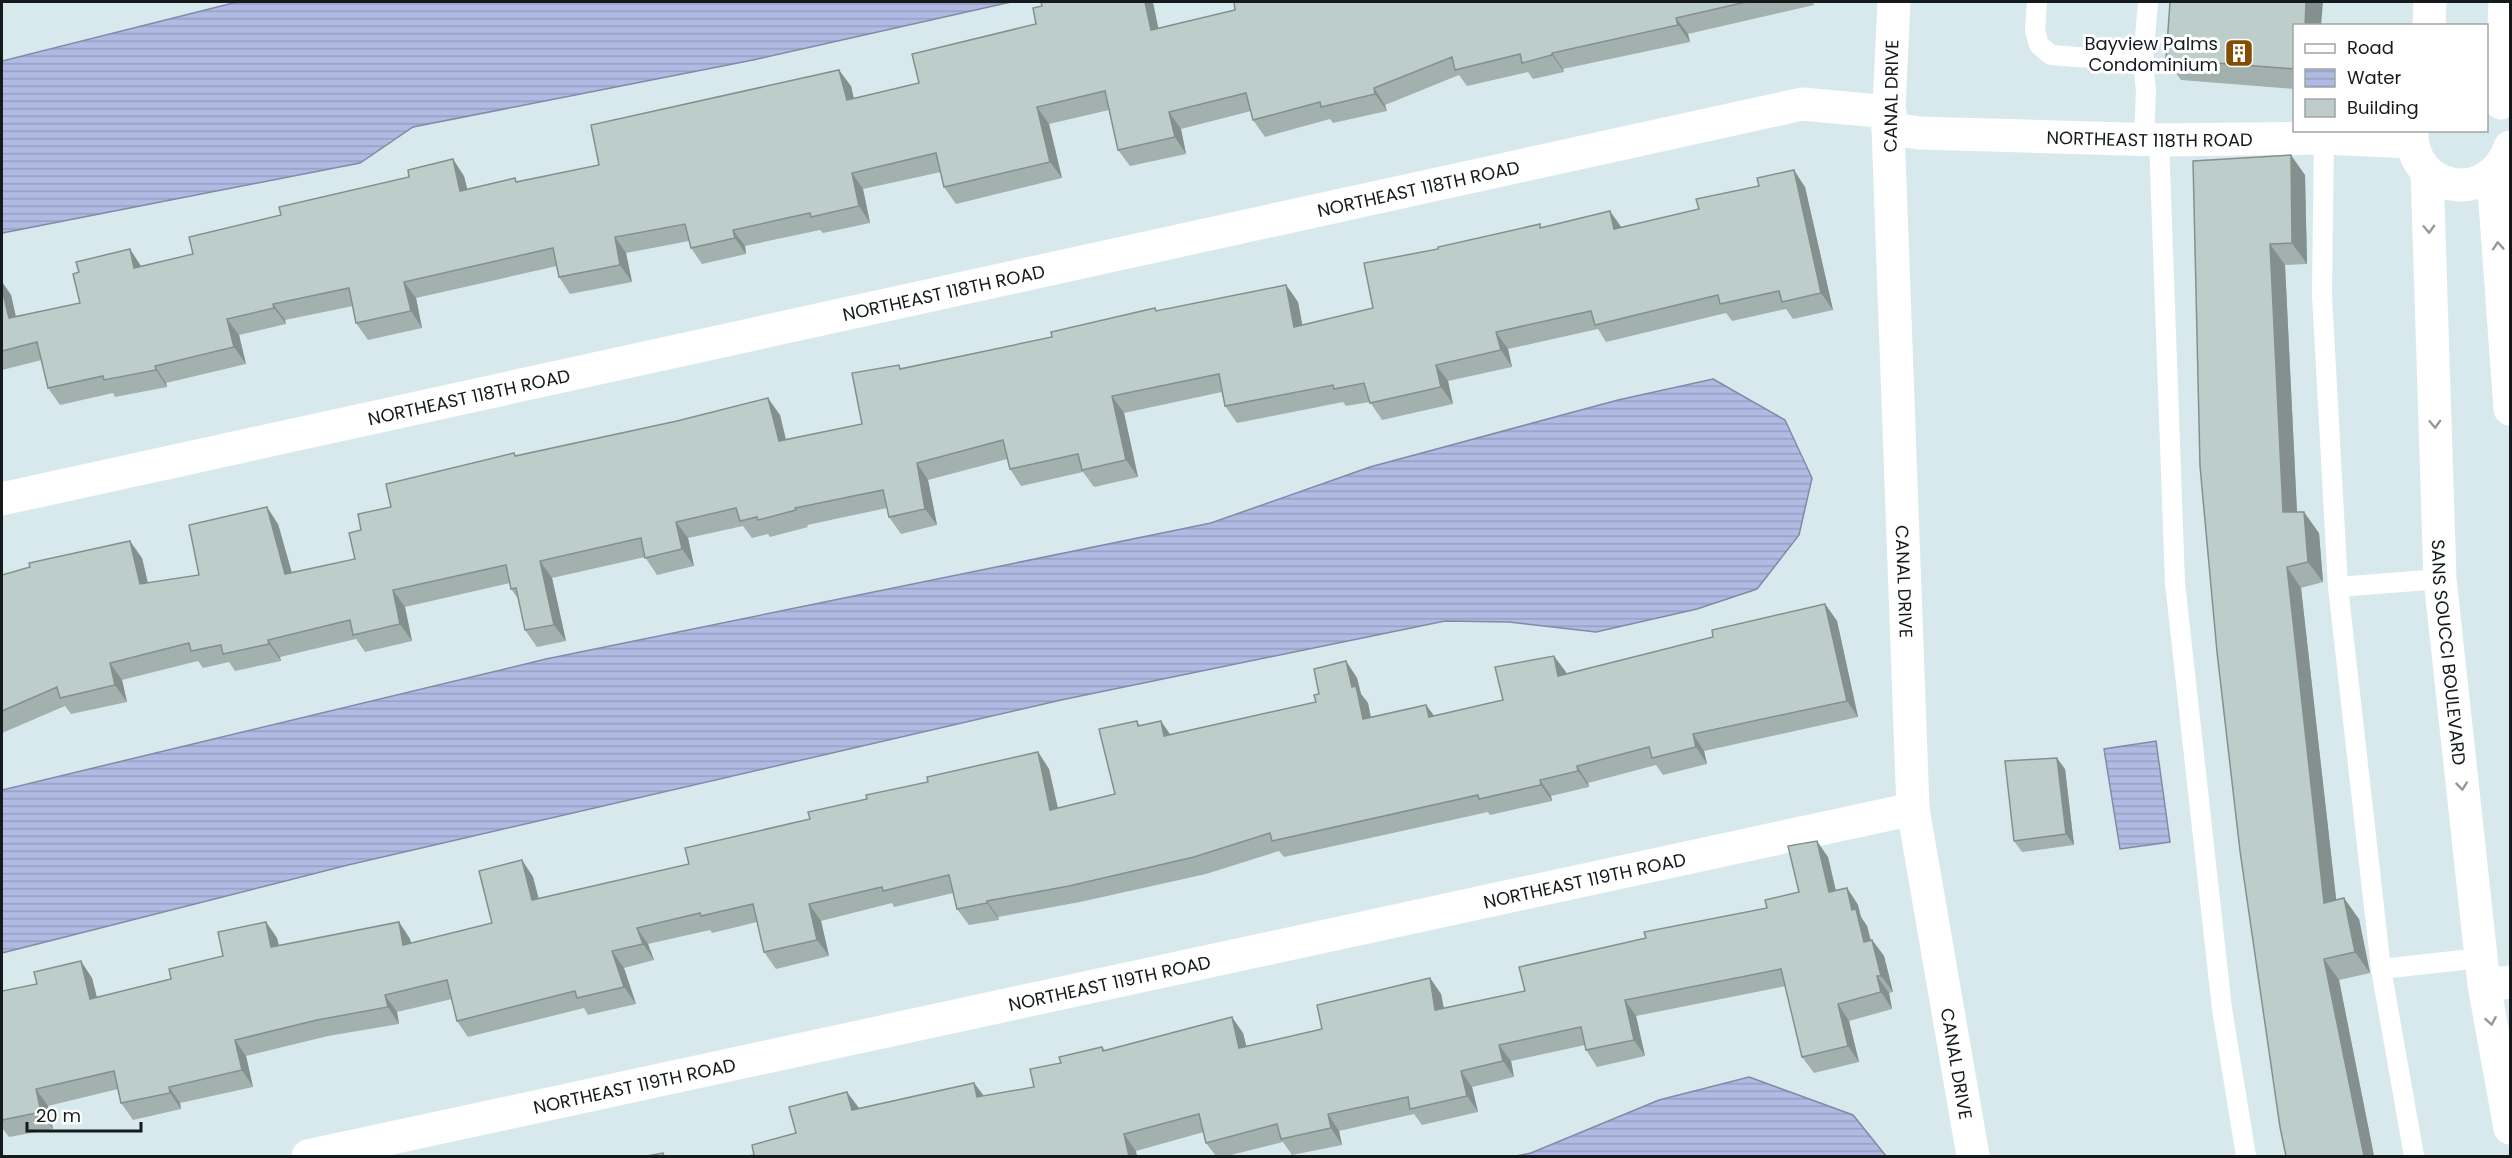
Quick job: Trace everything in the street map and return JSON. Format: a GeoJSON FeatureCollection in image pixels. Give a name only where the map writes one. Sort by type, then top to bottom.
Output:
{"type":"FeatureCollection","features":[{"type":"Feature","properties":{"kind":"street","name":"CANAL DRIVE"},"geometry":{"type":"LineString","coordinates":[[1894,2],[1889,120],[1912,809],[1973,1156]]}},
{"type":"Feature","properties":{"kind":"street"},"geometry":{"type":"LineString","coordinates":[[2429,24],[2430,2]]}},
{"type":"Feature","properties":{"kind":"street"},"geometry":{"type":"LineString","coordinates":[[2499,106],[2505,2]]}},
{"type":"Feature","properties":{"kind":"street","name":"NORTHEAST 118TH ROAD"},"geometry":{"type":"LineString","coordinates":[[2,499],[1802,104],[1889,120],[1919,133],[2152,139],[2412,136]]}},
{"type":"Feature","properties":{"kind":"street"},"geometry":{"type":"LineString","coordinates":[[2412,136],[2418,159],[2427,171],[2438,180],[2452,185],[2481,182],[2493,175],[2504,162],[2511,147]]}},
{"type":"Feature","properties":{"kind":"street","name":"SANS SOUCCI BOULEVARD"},"geometry":{"type":"LineString","coordinates":[[2427,171],[2440,579],[2511,1128]]}},
{"type":"Feature","properties":{"kind":"street"},"geometry":{"type":"LineString","coordinates":[[2493,175],[2511,409]]}},
{"type":"Feature","properties":{"kind":"street","name":"NORTHEAST 119TH ROAD"},"geometry":{"type":"LineString","coordinates":[[308,1156],[1912,809]]}},
{"type":"Feature","properties":{"kind":"lane"},"geometry":{"type":"LineString","coordinates":[[2037,2],[2035,30],[2038,45],[2051,55],[2143,62]]}},
{"type":"Feature","properties":{"kind":"lane"},"geometry":{"type":"LineString","coordinates":[[2148,2],[2143,62],[2152,139],[2175,583],[2222,1009],[2246,1156]]}},
{"type":"Feature","properties":{"kind":"lane"},"geometry":{"type":"LineString","coordinates":[[2324,138],[2322,295],[2338,587],[2381,969],[2414,1156]]}},
{"type":"Feature","properties":{"kind":"lane"},"geometry":{"type":"LineString","coordinates":[[2338,587],[2440,579]]}},
{"type":"Feature","properties":{"kind":"lane"},"geometry":{"type":"LineString","coordinates":[[2381,969],[2492,975]]}},
{"type":"Feature","properties":{"kind":"water"},"geometry":{"type":"Polygon","coordinates":[[[237,2],[1011,2],[753,60],[413,127],[360,163],[2,233],[2,61],[237,2]]]}},
{"type":"Feature","properties":{"kind":"water"},"geometry":{"type":"Polygon","coordinates":[[[1713,379],[1785,420],[1812,478],[1799,535],[1757,589],[1697,609],[1596,632],[1509,622],[1445,621],[1061,700],[348,865],[2,953],[2,790],[546,659],[1211,523],[1370,467],[1618,400],[1713,379]]]}},
{"type":"Feature","properties":{"kind":"water"},"geometry":{"type":"Polygon","coordinates":[[[2156,741],[2170,842],[2120,849],[2104,749],[2156,741]]]}},
{"type":"Feature","properties":{"kind":"water"},"geometry":{"type":"Polygon","coordinates":[[[1749,1077],[1853,1115],[1886,1156],[1516,1156],[1531,1153],[1659,1100],[1749,1077]]]}},
{"type":"Feature","properties":{"kind":"building"},"geometry":{"type":"Polygon","coordinates":[[[1041,2],[1145,2],[1151,30],[1235,10],[1234,2],[1746,2],[1676,18],[1678,25],[1552,53],[1552,55],[1522,63],[1520,54],[1455,70],[1452,57],[1374,88],[1375,94],[1321,107],[1320,102],[1253,120],[1246,93],[1169,112],[1175,137],[1118,150],[1105,91],[1037,107],[1050,162],[944,187],[936,153],[852,173],[859,206],[811,217],[810,213],[733,230],[735,238],[691,248],[685,224],[615,237],[620,265],[559,277],[553,248],[404,282],[411,311],[356,323],[349,288],[273,304],[274,308],[227,319],[234,347],[155,366],[156,370],[104,380],[103,376],[48,388],[37,342],[2,351],[2,289],[9,318],[80,303],[73,274],[79,272],[76,262],[130,249],[134,268],[193,254],[189,237],[281,215],[279,207],[409,177],[408,170],[453,159],[460,191],[515,178],[516,182],[599,165],[591,125],[839,70],[847,100],[919,83],[912,54],[1036,24],[1033,8],[1042,6],[1041,2]]]}},
{"type":"Feature","properties":{"kind":"building","name":"Bayview Palms Condominium"},"geometry":{"type":"Polygon","coordinates":[[[2170,2],[2306,2],[2305,24],[2293,24],[2293,69],[2166,59],[2170,2]]]}},
{"type":"Feature","properties":{"kind":"building"},"geometry":{"type":"Polygon","coordinates":[[[2291,155],[2292,243],[2270,244],[2283,512],[2304,512],[2308,562],[2287,567],[2324,903],[2344,898],[2355,952],[2324,959],[2364,1156],[2286,1156],[2240,851],[2217,652],[2200,466],[2193,161],[2291,155]]]}},
{"type":"Feature","properties":{"kind":"building"},"geometry":{"type":"Polygon","coordinates":[[[1794,170],[1821,293],[1782,302],[1779,291],[1720,304],[1718,295],[1595,325],[1591,311],[1496,332],[1501,350],[1436,365],[1441,387],[1370,403],[1364,383],[1334,389],[1333,385],[1225,406],[1219,374],[1112,396],[1126,460],[1082,470],[1078,454],[1010,469],[1003,440],[917,463],[925,509],[889,517],[883,490],[795,508],[796,510],[758,520],[757,517],[740,521],[736,508],[676,522],[682,549],[645,558],[641,538],[540,561],[554,625],[525,630],[516,588],[511,589],[506,565],[393,590],[400,624],[353,635],[350,620],[268,640],[269,644],[223,654],[221,645],[191,651],[189,643],[110,663],[115,685],[60,698],[57,687],[2,711],[2,575],[30,567],[29,563],[130,541],[140,584],[199,575],[189,525],[267,507],[285,574],[355,559],[349,533],[361,530],[358,514],[391,507],[386,484],[514,453],[515,456],[677,421],[768,398],[779,441],[862,424],[852,373],[899,365],[900,369],[1052,337],[1051,332],[1155,308],[1156,311],[1286,285],[1294,327],[1373,308],[1364,263],[1438,249],[1438,247],[1540,224],[1540,228],[1610,211],[1614,229],[1699,209],[1696,199],[1759,186],[1757,178],[1794,170]]]}},
{"type":"Feature","properties":{"kind":"building"},"geometry":{"type":"Polygon","coordinates":[[[1825,604],[1847,701],[1693,734],[1696,747],[1652,758],[1649,747],[1577,766],[1578,771],[1540,780],[1541,785],[1479,799],[1478,795],[1272,841],[1270,833],[1194,857],[957,909],[949,875],[883,891],[882,887],[809,904],[817,940],[764,952],[753,904],[701,916],[700,913],[637,928],[643,944],[612,951],[624,987],[577,998],[575,991],[457,1021],[447,980],[385,995],[388,1007],[317,1020],[235,1040],[242,1070],[169,1087],[170,1093],[121,1103],[114,1071],[36,1089],[41,1112],[2,1120],[2,991],[37,984],[34,972],[81,961],[90,999],[171,979],[169,969],[223,956],[218,932],[266,922],[271,947],[399,922],[403,945],[492,923],[479,871],[522,860],[532,900],[689,864],[685,848],[810,819],[808,812],[867,799],[866,795],[928,782],[927,777],[1038,752],[1050,810],[1115,794],[1099,729],[1137,721],[1138,726],[1161,721],[1164,736],[1316,702],[1314,695],[1319,694],[1314,669],[1346,661],[1352,687],[1356,686],[1363,719],[1426,705],[1429,717],[1503,700],[1495,667],[1554,656],[1558,676],[1713,637],[1712,630],[1825,604]]]}},
{"type":"Feature","properties":{"kind":"building"},"geometry":{"type":"Polygon","coordinates":[[[2057,758],[2066,834],[2014,841],[2005,761],[2057,758]]]}},
{"type":"Feature","properties":{"kind":"building"},"geometry":{"type":"Polygon","coordinates":[[[1817,841],[1829,892],[1847,888],[1852,910],[1856,909],[1864,942],[1872,940],[1881,976],[1877,976],[1881,992],[1838,1004],[1848,1046],[1802,1057],[1781,969],[1625,1000],[1634,1040],[1586,1050],[1581,1027],[1499,1045],[1503,1061],[1461,1071],[1467,1096],[1410,1109],[1408,1097],[1328,1114],[1331,1128],[1281,1139],[1277,1124],[1206,1143],[1199,1114],[1124,1134],[1129,1156],[748,1156],[754,1155],[752,1145],[796,1133],[789,1107],[847,1092],[852,1110],[974,1083],[977,1097],[1034,1087],[1030,1069],[1061,1063],[1059,1057],[1102,1047],[1103,1051],[1232,1017],[1239,1048],[1322,1029],[1317,1005],[1430,978],[1435,1010],[1525,991],[1519,967],[1646,938],[1644,932],[1767,908],[1765,900],[1799,892],[1788,846],[1817,841]]]}},
{"type":"Feature","properties":{"kind":"building"},"geometry":{"type":"Polygon","coordinates":[[[663,1153],[664,1156],[647,1156],[663,1153]]]}},
{"type":"Feature","properties":{"kind":"place","name":"Bayview Palms Condominium"},"geometry":{"type":"Point","coordinates":[2239,53]}}]}
